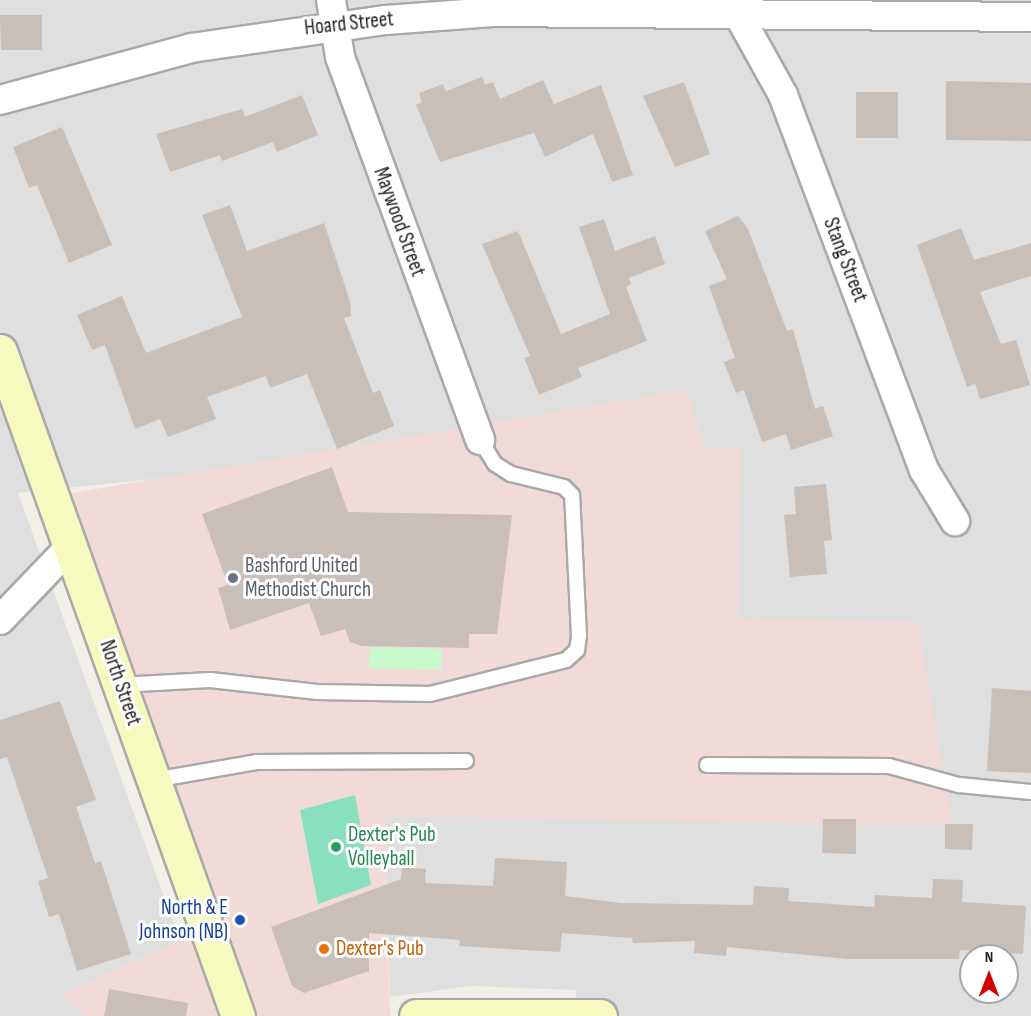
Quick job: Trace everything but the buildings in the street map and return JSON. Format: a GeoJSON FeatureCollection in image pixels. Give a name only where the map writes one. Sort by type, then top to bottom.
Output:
{"type":"FeatureCollection","features":[{"type":"Feature","properties":{"kind":"street","name":"Hoard Street"},"geometry":{"type":"LineString","coordinates":[[0,100],[331,13],[737,7],[1031,17]]}},
{"type":"Feature","properties":{"kind":"street","name":"Stang Street"},"geometry":{"type":"LineString","coordinates":[[737,7],[783,95],[924,470],[956,521]]}},
{"type":"Feature","properties":{"kind":"street","name":"Maywood Street"},"geometry":{"type":"LineString","coordinates":[[331,13],[480,440]]}},
{"type":"Feature","properties":{"kind":"street","name":"North Street"},"geometry":{"type":"LineString","coordinates":[[0,351],[238,1016]]}},
{"type":"Feature","properties":{"kind":"street"},"geometry":{"type":"LineString","coordinates":[[0,620],[71,546]]}},
{"type":"Feature","properties":{"kind":"street"},"geometry":{"type":"LineString","coordinates":[[416,1016],[600,1016]]}},
{"type":"Feature","properties":{"kind":"lane"},"geometry":{"type":"LineString","coordinates":[[120,685],[210,680],[317,692],[430,694],[566,660],[577,650],[579,636],[572,495],[564,487],[511,474],[495,464],[480,440]]}},
{"type":"Feature","properties":{"kind":"lane"},"geometry":{"type":"LineString","coordinates":[[154,780],[257,762],[466,761]]}},
{"type":"Feature","properties":{"kind":"lane"},"geometry":{"type":"LineString","coordinates":[[707,765],[889,766],[958,785],[1031,792]]}},
{"type":"Feature","properties":{"kind":"shaded area"},"geometry":{"type":"Polygon","coordinates":[[[0,0],[1031,0],[1031,1016],[575,1016],[576,990],[470,986],[390,997],[385,816],[622,819],[918,622],[738,619],[740,449],[705,448],[697,423],[18,493],[180,941],[61,994],[87,1016],[0,1016],[0,0]]]}},
{"type":"Feature","properties":{"kind":"shaded area"},"geometry":{"type":"Polygon","coordinates":[[[686,390],[705,448],[740,449],[738,619],[918,622],[952,825],[385,816],[390,1016],[87,1016],[61,994],[207,929],[54,496],[686,390]]]}},
{"type":"Feature","properties":{"kind":"green space"},"geometry":{"type":"Polygon","coordinates":[[[370,647],[442,649],[441,670],[369,668],[370,647]]]}},
{"type":"Feature","properties":{"kind":"green space","name":"Dexter's Pub Volleyball"},"geometry":{"type":"Polygon","coordinates":[[[355,795],[371,885],[318,904],[300,810],[355,795]]]}},
{"type":"Feature","properties":{"kind":"place","name":"Bashford United Methodist Church"},"geometry":{"type":"Point","coordinates":[233,578]}},
{"type":"Feature","properties":{"kind":"place","name":"Dexter's Pub Volleyball"},"geometry":{"type":"Point","coordinates":[336,847]}},
{"type":"Feature","properties":{"kind":"place","name":"North & E Johnson (NB)"},"geometry":{"type":"Point","coordinates":[240,920]}},
{"type":"Feature","properties":{"kind":"place","name":"Dexter's Pub"},"geometry":{"type":"Point","coordinates":[324,949]}}]}
